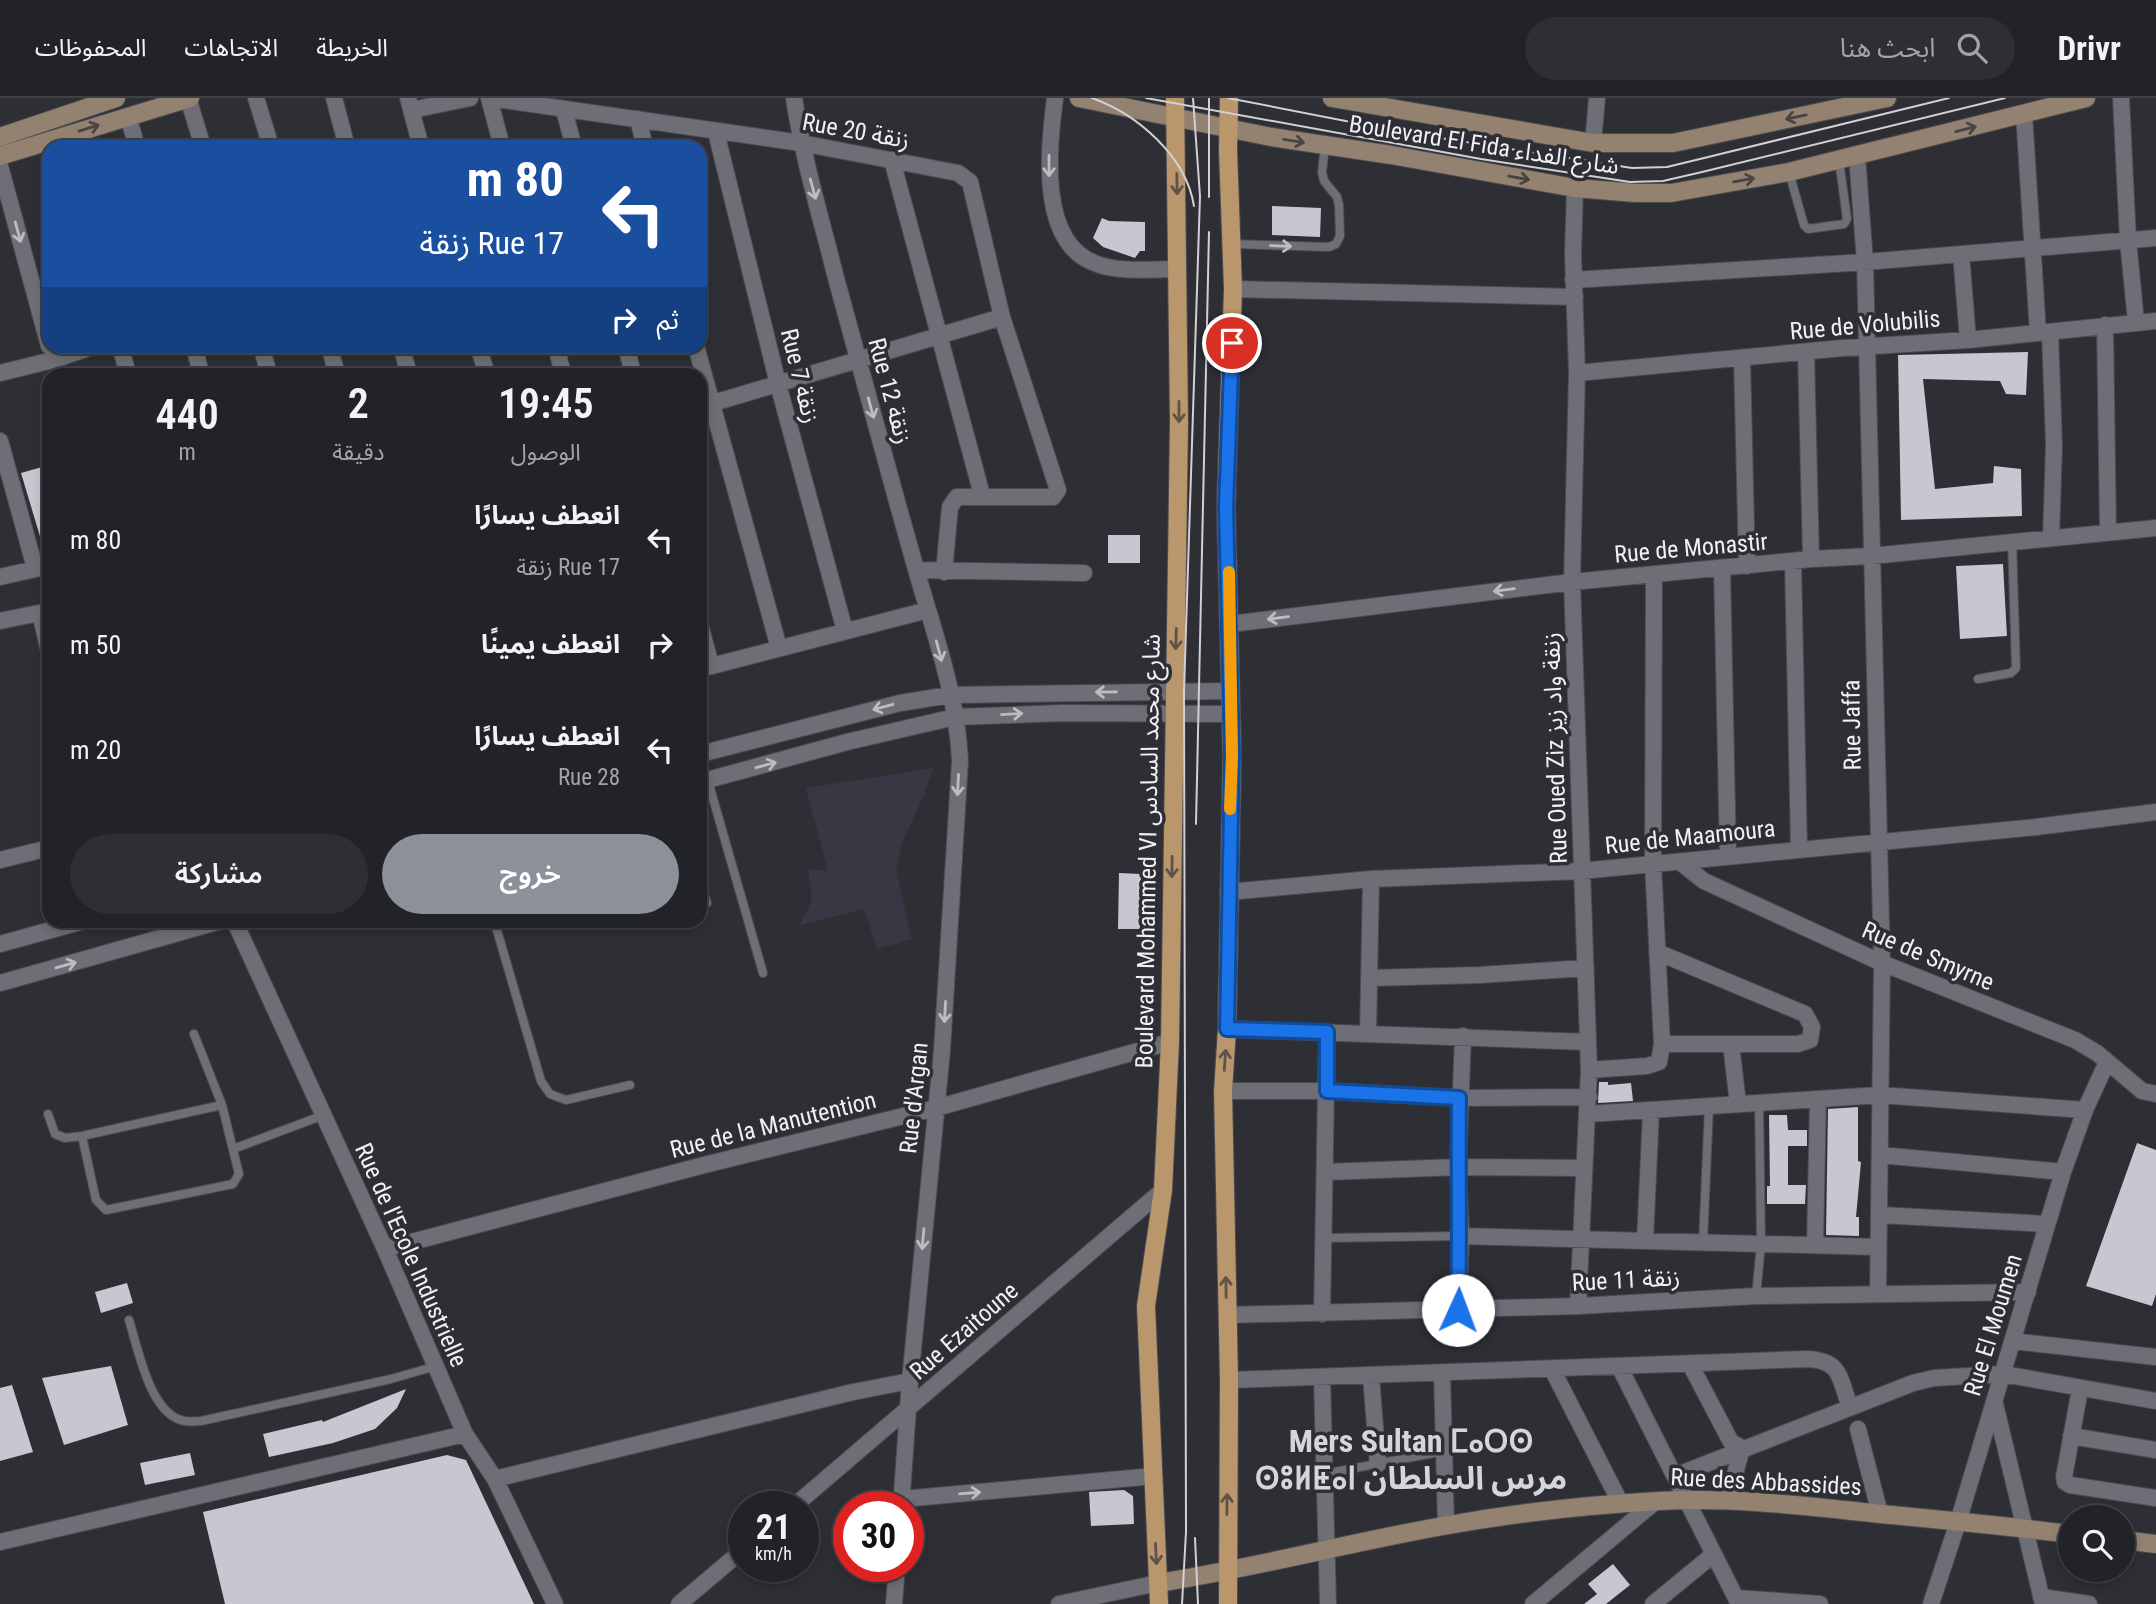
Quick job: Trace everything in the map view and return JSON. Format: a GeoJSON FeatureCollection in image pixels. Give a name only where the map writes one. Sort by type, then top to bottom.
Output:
{"type":"FeatureCollection","features":[{"type":"Feature","properties":{"kind":"main road"},"geometry":{"type":"LineString","coordinates":[[0,137],[116,98]]}},
{"type":"Feature","properties":{"kind":"main road"},"geometry":{"type":"LineString","coordinates":[[68,140],[128,116],[189,98]]}},
{"type":"Feature","properties":{"kind":"main road","name":"Boulevard El Fida شارع الفداء"},"geometry":{"type":"LineString","coordinates":[[1079,98],[1176,107],[1227,127],[1325,146],[1576,188],[1636,193],[1671,193],[1789,172],[2086,98]]}},
{"type":"Feature","properties":{"kind":"main road"},"geometry":{"type":"LineString","coordinates":[[1228,1604],[1229,1380],[1223,1091],[1227,1029],[1231,714],[1226,507],[1233,289],[1227,127],[1229,98]]}},
{"type":"Feature","properties":{"kind":"main road","name":"Boulevard El Fida شارع الفداء"},"geometry":{"type":"LineString","coordinates":[[1332,98],[1593,143],[1672,144],[1880,99]]}},
{"type":"Feature","properties":{"kind":"main road","name":"Boulevard Mohammed VI شارع محمد السادس"},"geometry":{"type":"LineString","coordinates":[[1159,1604],[1146,1306],[1163,1190],[1170,1042],[1180,422],[1176,107]]}},
{"type":"Feature","properties":{"kind":"main road"},"geometry":{"type":"LineString","coordinates":[[0,156],[42,147]]}},
{"type":"Feature","properties":{"kind":"main road","name":"Rue des Abbassides"},"geometry":{"type":"LineString","coordinates":[[1158,1583],[1227,1572],[1446,1525],[1656,1501],[1728,1500],[2058,1533]]}},
{"type":"Feature","properties":{"kind":"main road"},"geometry":{"type":"LineString","coordinates":[[2135,1541],[2156,1544]]}},
{"type":"Feature","properties":{"kind":"street"},"geometry":{"type":"LineString","coordinates":[[189,98],[201,140]]}},
{"type":"Feature","properties":{"kind":"street"},"geometry":{"type":"LineString","coordinates":[[256,98],[269,140]]}},
{"type":"Feature","properties":{"kind":"street"},"geometry":{"type":"LineString","coordinates":[[334,98],[345,140]]}},
{"type":"Feature","properties":{"kind":"street"},"geometry":{"type":"LineString","coordinates":[[419,140],[410,104],[470,98]]}},
{"type":"Feature","properties":{"kind":"street"},"geometry":{"type":"LineString","coordinates":[[489,98],[500,140]]}},
{"type":"Feature","properties":{"kind":"street","name":"Rue 20 زنقة"},"geometry":{"type":"LineString","coordinates":[[489,98],[801,143],[958,173],[970,182],[1002,317]]}},
{"type":"Feature","properties":{"kind":"street","name":"Rue 12 زنقة"},"geometry":{"type":"LineString","coordinates":[[794,98],[801,143],[858,362],[950,695]]}},
{"type":"Feature","properties":{"kind":"street"},"geometry":{"type":"LineString","coordinates":[[1055,98],[1049,143],[1049,180],[1060,224],[1071,246],[1088,260],[1107,267],[1178,269]]}},
{"type":"Feature","properties":{"kind":"street"},"geometry":{"type":"LineString","coordinates":[[1593,143],[1597,98]]}},
{"type":"Feature","properties":{"kind":"street"},"geometry":{"type":"LineString","coordinates":[[2121,98],[2128,240],[2136,322]]}},
{"type":"Feature","properties":{"kind":"street"},"geometry":{"type":"LineString","coordinates":[[564,110],[571,140]]}},
{"type":"Feature","properties":{"kind":"street"},"geometry":{"type":"LineString","coordinates":[[2024,114],[2034,249],[2054,446],[2051,538]]}},
{"type":"Feature","properties":{"kind":"street"},"geometry":{"type":"LineString","coordinates":[[128,116],[135,140]]}},
{"type":"Feature","properties":{"kind":"street"},"geometry":{"type":"LineString","coordinates":[[639,119],[644,140]]}},
{"type":"Feature","properties":{"kind":"street","name":"Rue 7 زنقة"},"geometry":{"type":"LineString","coordinates":[[716,132],[778,384],[845,631]]}},
{"type":"Feature","properties":{"kind":"street","name":"Rue Jaffa"},"geometry":{"type":"LineString","coordinates":[[1857,156],[1865,262],[1882,963],[1878,1293]]}},
{"type":"Feature","properties":{"kind":"street"},"geometry":{"type":"LineString","coordinates":[[892,160],[982,495]]}},
{"type":"Feature","properties":{"kind":"street"},"geometry":{"type":"LineString","coordinates":[[0,166],[42,320]]}},
{"type":"Feature","properties":{"kind":"street","name":"Rue Oued Ziz زنقة واد زيز"},"geometry":{"type":"LineString","coordinates":[[1576,188],[1573,280],[1577,373],[1572,582],[1589,1070],[1578,1306]]}},
{"type":"Feature","properties":{"kind":"street"},"geometry":{"type":"LineString","coordinates":[[1573,280],[1865,262],[2156,238]]}},
{"type":"Feature","properties":{"kind":"street"},"geometry":{"type":"LineString","coordinates":[[1961,254],[1968,340]]}},
{"type":"Feature","properties":{"kind":"street"},"geometry":{"type":"LineString","coordinates":[[1233,289],[1575,298]]}},
{"type":"Feature","properties":{"kind":"street"},"geometry":{"type":"LineString","coordinates":[[707,405],[1002,317],[1058,490],[1053,496],[957,497],[950,507],[944,572]]}},
{"type":"Feature","properties":{"kind":"street","name":"Rue de Volubilis"},"geometry":{"type":"LineString","coordinates":[[1577,373],[1867,346],[1968,340],[2156,321]]}},
{"type":"Feature","properties":{"kind":"street"},"geometry":{"type":"LineString","coordinates":[[2105,326],[2108,532]]}},
{"type":"Feature","properties":{"kind":"street"},"geometry":{"type":"LineString","coordinates":[[1806,352],[1811,559]]}},
{"type":"Feature","properties":{"kind":"street"},"geometry":{"type":"LineString","coordinates":[[0,373],[52,357]]}},
{"type":"Feature","properties":{"kind":"street"},"geometry":{"type":"LineString","coordinates":[[1742,358],[1747,566]]}},
{"type":"Feature","properties":{"kind":"street"},"geometry":{"type":"LineString","coordinates":[[707,413],[779,648]]}},
{"type":"Feature","properties":{"kind":"street"},"geometry":{"type":"LineString","coordinates":[[0,441],[42,567],[0,577]]}},
{"type":"Feature","properties":{"kind":"street","name":"Rue de Monastir"},"geometry":{"type":"LineString","coordinates":[[1230,624],[1572,582],[2156,528]]}},
{"type":"Feature","properties":{"kind":"street"},"geometry":{"type":"LineString","coordinates":[[1793,562],[1799,848]]}},
{"type":"Feature","properties":{"kind":"street"},"geometry":{"type":"LineString","coordinates":[[1722,568],[1728,857]]}},
{"type":"Feature","properties":{"kind":"street"},"geometry":{"type":"LineString","coordinates":[[916,570],[1084,573]]}},
{"type":"Feature","properties":{"kind":"street"},"geometry":{"type":"LineString","coordinates":[[1589,1070],[1647,1066],[1659,1062],[1662,1044],[1653,863],[1654,575]]}},
{"type":"Feature","properties":{"kind":"street"},"geometry":{"type":"LineString","coordinates":[[707,667],[928,610]]}},
{"type":"Feature","properties":{"kind":"street"},"geometry":{"type":"LineString","coordinates":[[0,621],[42,612]]}},
{"type":"Feature","properties":{"kind":"street"},"geometry":{"type":"LineString","coordinates":[[707,752],[900,703],[950,695],[1231,691]]}},
{"type":"Feature","properties":{"kind":"street"},"geometry":{"type":"LineString","coordinates":[[1062,692],[1063,713]]}},
{"type":"Feature","properties":{"kind":"street","name":"Rue d'Argan"},"geometry":{"type":"LineString","coordinates":[[902,1491],[907,1409],[942,1050],[960,761],[950,695]]}},
{"type":"Feature","properties":{"kind":"street"},"geometry":{"type":"LineString","coordinates":[[707,780],[847,742],[955,717],[1063,713],[1231,714]]}},
{"type":"Feature","properties":{"kind":"street","name":"Rue de Maamoura"},"geometry":{"type":"LineString","coordinates":[[1228,892],[1371,879],[1581,871],[1799,848],[1878,843],[2156,812]]}},
{"type":"Feature","properties":{"kind":"street"},"geometry":{"type":"LineString","coordinates":[[0,860],[42,850]]}},
{"type":"Feature","properties":{"kind":"street","name":"Rue de Smyrne"},"geometry":{"type":"LineString","coordinates":[[1680,862],[1704,881],[1882,963],[2075,1040],[2087,1046],[2142,1091],[2156,1094]]}},
{"type":"Feature","properties":{"kind":"street"},"geometry":{"type":"LineString","coordinates":[[1368,1033],[1371,879]]}},
{"type":"Feature","properties":{"kind":"street"},"geometry":{"type":"LineString","coordinates":[[0,944],[57,928]]}},
{"type":"Feature","properties":{"kind":"street"},"geometry":{"type":"LineString","coordinates":[[0,983],[196,928]]}},
{"type":"Feature","properties":{"kind":"street","name":"Rue de l'Ecole Industrielle"},"geometry":{"type":"LineString","coordinates":[[238,928],[386,1249],[466,1434],[495,1479],[555,1604]]}},
{"type":"Feature","properties":{"kind":"street"},"geometry":{"type":"LineString","coordinates":[[1657,952],[1767,996],[1805,1014],[1811,1021],[1811,1037],[1805,1043],[1662,1044]]}},
{"type":"Feature","properties":{"kind":"street"},"geometry":{"type":"LineString","coordinates":[[1370,978],[1586,968]]}},
{"type":"Feature","properties":{"kind":"street"},"geometry":{"type":"LineString","coordinates":[[1227,1029],[1588,1042]]}},
{"type":"Feature","properties":{"kind":"street"},"geometry":{"type":"LineString","coordinates":[[1322,1314],[1327,1032]]}},
{"type":"Feature","properties":{"kind":"street"},"geometry":{"type":"LineString","coordinates":[[1458,1310],[1461,1236],[1459,1098],[1463,1036]]}},
{"type":"Feature","properties":{"kind":"street","name":"Rue de la Manutention"},"geometry":{"type":"LineString","coordinates":[[386,1249],[708,1164],[936,1108],[1170,1042]]}},
{"type":"Feature","properties":{"kind":"street"},"geometry":{"type":"LineString","coordinates":[[1731,1044],[1738,1104]]}},
{"type":"Feature","properties":{"kind":"street","name":"Rue El Moumen"},"geometry":{"type":"LineString","coordinates":[[1931,1604],[2063,1172],[2085,1110],[2107,1062]]}},
{"type":"Feature","properties":{"kind":"street"},"geometry":{"type":"LineString","coordinates":[[1223,1091],[1327,1091],[1589,1105],[1651,1111],[1880,1095],[2085,1110]]}},
{"type":"Feature","properties":{"kind":"street"},"geometry":{"type":"LineString","coordinates":[[1815,1245],[1818,1099]]}},
{"type":"Feature","properties":{"kind":"street"},"geometry":{"type":"LineString","coordinates":[[1645,1241],[1651,1111]]}},
{"type":"Feature","properties":{"kind":"street"},"geometry":{"type":"LineString","coordinates":[[1880,1155],[2063,1172]]}},
{"type":"Feature","properties":{"kind":"street"},"geometry":{"type":"LineString","coordinates":[[1326,1172],[1458,1167],[1583,1168]]}},
{"type":"Feature","properties":{"kind":"street","name":"Rue Ezaitoune"},"geometry":{"type":"LineString","coordinates":[[812,1491],[1163,1190]]}},
{"type":"Feature","properties":{"kind":"street"},"geometry":{"type":"LineString","coordinates":[[1880,1215],[2047,1224]]}},
{"type":"Feature","properties":{"kind":"street"},"geometry":{"type":"LineString","coordinates":[[1461,1236],[1878,1247]]}},
{"type":"Feature","properties":{"kind":"street","name":"Rue 11 زنقة"},"geometry":{"type":"LineString","coordinates":[[1227,1315],[1578,1306],[1756,1296],[2028,1292]]}},
{"type":"Feature","properties":{"kind":"street"},"geometry":{"type":"LineString","coordinates":[[2012,1340],[2156,1357]]}},
{"type":"Feature","properties":{"kind":"street"},"geometry":{"type":"LineString","coordinates":[[1229,1380],[1806,1359],[1825,1361],[1835,1367],[1850,1407]]}},
{"type":"Feature","properties":{"kind":"street"},"geometry":{"type":"LineString","coordinates":[[1690,1364],[1731,1442],[1742,1448]]}},
{"type":"Feature","properties":{"kind":"street"},"geometry":{"type":"LineString","coordinates":[[1619,1366],[1737,1601],[1820,1604]]}},
{"type":"Feature","properties":{"kind":"street"},"geometry":{"type":"LineString","coordinates":[[1552,1369],[1621,1504]]}},
{"type":"Feature","properties":{"kind":"street"},"geometry":{"type":"LineString","coordinates":[[1442,1373],[1446,1525]]}},
{"type":"Feature","properties":{"kind":"street"},"geometry":{"type":"LineString","coordinates":[[1675,1476],[1924,1379],[2003,1374],[2080,1390],[2156,1401]]}},
{"type":"Feature","properties":{"kind":"street"},"geometry":{"type":"LineString","coordinates":[[1371,1376],[1378,1464]]}},
{"type":"Feature","properties":{"kind":"street"},"geometry":{"type":"LineString","coordinates":[[1322,1378],[1328,1604]]}},
{"type":"Feature","properties":{"kind":"street"},"geometry":{"type":"LineString","coordinates":[[495,1479],[840,1395],[910,1381]]}},
{"type":"Feature","properties":{"kind":"street"},"geometry":{"type":"LineString","coordinates":[[2080,1390],[2065,1482],[2156,1498]]}},
{"type":"Feature","properties":{"kind":"street"},"geometry":{"type":"LineString","coordinates":[[1994,1402],[2042,1600],[2089,1604]]}},
{"type":"Feature","properties":{"kind":"street"},"geometry":{"type":"LineString","coordinates":[[1858,1429],[1880,1514]]}},
{"type":"Feature","properties":{"kind":"street"},"geometry":{"type":"LineString","coordinates":[[0,1542],[466,1434]]}},
{"type":"Feature","properties":{"kind":"street"},"geometry":{"type":"LineString","coordinates":[[2071,1436],[2156,1450]]}},
{"type":"Feature","properties":{"kind":"street"},"geometry":{"type":"LineString","coordinates":[[1728,1500],[1742,1448]]}},
{"type":"Feature","properties":{"kind":"street"},"geometry":{"type":"LineString","coordinates":[[924,1501],[1154,1476]]}},
{"type":"Feature","properties":{"kind":"street"},"geometry":{"type":"LineString","coordinates":[[1533,1604],[1656,1501]]}},
{"type":"Feature","properties":{"kind":"street"},"geometry":{"type":"LineString","coordinates":[[1653,1604],[1714,1554]]}},
{"type":"Feature","properties":{"kind":"street"},"geometry":{"type":"LineString","coordinates":[[679,1604],[728,1563]]}},
{"type":"Feature","properties":{"kind":"street"},"geometry":{"type":"LineString","coordinates":[[894,1604],[896,1582]]}},
{"type":"Feature","properties":{"kind":"street"},"geometry":{"type":"LineString","coordinates":[[1059,1604],[1158,1583]]}},
{"type":"Feature","properties":{"kind":"lane"},"geometry":{"type":"LineString","coordinates":[[1233,244],[1329,247],[1336,244],[1340,236],[1339,205],[1337,197],[1324,181],[1322,172],[1325,146]]}},
{"type":"Feature","properties":{"kind":"lane"},"geometry":{"type":"LineString","coordinates":[[1789,172],[1804,225],[1808,229],[1844,224],[1847,219],[1839,160]]}},
{"type":"Feature","properties":{"kind":"lane"},"geometry":{"type":"LineString","coordinates":[[1978,679],[2011,673],[2016,668],[2012,541]]}},
{"type":"Feature","properties":{"kind":"lane"},"geometry":{"type":"LineString","coordinates":[[707,791],[763,973]]}},
{"type":"Feature","properties":{"kind":"lane"},"geometry":{"type":"LineString","coordinates":[[496,928],[541,1082],[550,1094],[566,1100],[630,1085]]}},
{"type":"Feature","properties":{"kind":"lane"},"geometry":{"type":"LineString","coordinates":[[82,1136],[96,1200],[106,1210],[233,1184],[239,1174],[222,1105],[194,1034]]}},
{"type":"Feature","properties":{"kind":"lane"},"geometry":{"type":"LineString","coordinates":[[1756,1296],[1761,1244],[1759,1102]]}},
{"type":"Feature","properties":{"kind":"lane"},"geometry":{"type":"LineString","coordinates":[[48,1114],[55,1134],[65,1138],[222,1105]]}},
{"type":"Feature","properties":{"kind":"lane"},"geometry":{"type":"LineString","coordinates":[[1703,1242],[1709,1107]]}},
{"type":"Feature","properties":{"kind":"lane"},"geometry":{"type":"LineString","coordinates":[[233,1149],[324,1115]]}},
{"type":"Feature","properties":{"kind":"lane"},"geometry":{"type":"LineString","coordinates":[[1324,1238],[1461,1236]]}},
{"type":"Feature","properties":{"kind":"lane"},"geometry":{"type":"LineString","coordinates":[[128,1320],[155,1399],[166,1411],[185,1422],[201,1421],[391,1379],[436,1366]]}},
{"type":"Feature","properties":{"kind":"lane"},"geometry":{"type":"LineString","coordinates":[[1324,1474],[1444,1451]]}},
{"type":"Feature","properties":{"kind":"shaded area"},"geometry":{"type":"Polygon","coordinates":[[[933,768],[901,845],[896,870],[912,939],[877,949],[864,909],[800,925],[812,900],[808,869],[828,871],[806,788],[933,768]]]}},
{"type":"Feature","properties":{"kind":"building"},"geometry":{"type":"Polygon","coordinates":[[[1272,206],[1321,208],[1320,237],[1272,235],[1272,206]]]}},
{"type":"Feature","properties":{"kind":"building"},"geometry":{"type":"Polygon","coordinates":[[[1102,218],[1109,221],[1145,222],[1145,251],[1140,251],[1135,258],[1103,247],[1093,238],[1102,218]]]}},
{"type":"Feature","properties":{"kind":"building"},"geometry":{"type":"Polygon","coordinates":[[[2028,352],[2026,395],[2006,394],[2000,381],[1923,379],[1935,489],[1993,483],[1994,466],[2021,469],[2022,516],[1901,520],[1898,355],[2028,352]]]}},
{"type":"Feature","properties":{"kind":"building"},"geometry":{"type":"Polygon","coordinates":[[[42,467],[42,543],[21,473],[42,467]]]}},
{"type":"Feature","properties":{"kind":"building"},"geometry":{"type":"Polygon","coordinates":[[[1108,535],[1140,535],[1140,563],[1108,563],[1108,535]]]}},
{"type":"Feature","properties":{"kind":"building"},"geometry":{"type":"Polygon","coordinates":[[[2003,564],[2007,636],[1960,639],[1956,566],[2003,564]]]}},
{"type":"Feature","properties":{"kind":"building"},"geometry":{"type":"Polygon","coordinates":[[[1119,873],[1141,874],[1140,929],[1118,929],[1119,873]]]}},
{"type":"Feature","properties":{"kind":"building"},"geometry":{"type":"Polygon","coordinates":[[[1599,1082],[1608,1082],[1608,1085],[1631,1083],[1633,1101],[1598,1103],[1599,1082]]]}},
{"type":"Feature","properties":{"kind":"building"},"geometry":{"type":"Polygon","coordinates":[[[1858,1107],[1858,1161],[1861,1162],[1856,1217],[1859,1217],[1859,1236],[1826,1235],[1828,1109],[1858,1107]]]}},
{"type":"Feature","properties":{"kind":"building"},"geometry":{"type":"Polygon","coordinates":[[[1769,1115],[1787,1115],[1788,1130],[1807,1130],[1807,1146],[1788,1146],[1788,1185],[1806,1185],[1805,1204],[1767,1204],[1767,1186],[1770,1186],[1769,1115]]]}},
{"type":"Feature","properties":{"kind":"building"},"geometry":{"type":"Polygon","coordinates":[[[2137,1143],[2156,1150],[2156,1294],[2152,1306],[2086,1286],[2137,1143]]]}},
{"type":"Feature","properties":{"kind":"building"},"geometry":{"type":"Polygon","coordinates":[[[127,1283],[133,1303],[101,1313],[95,1292],[127,1283]]]}},
{"type":"Feature","properties":{"kind":"building"},"geometry":{"type":"Polygon","coordinates":[[[111,1366],[128,1425],[64,1445],[42,1378],[111,1366]]]}},
{"type":"Feature","properties":{"kind":"building"},"geometry":{"type":"Polygon","coordinates":[[[12,1385],[33,1452],[0,1461],[0,1388],[12,1385]]]}},
{"type":"Feature","properties":{"kind":"building"},"geometry":{"type":"Polygon","coordinates":[[[406,1389],[397,1408],[375,1429],[333,1443],[269,1457],[263,1434],[322,1420],[323,1422],[406,1389]]]}},
{"type":"Feature","properties":{"kind":"building"},"geometry":{"type":"Polygon","coordinates":[[[190,1453],[195,1475],[145,1485],[140,1463],[190,1453]]]}},
{"type":"Feature","properties":{"kind":"building"},"geometry":{"type":"Polygon","coordinates":[[[447,1455],[466,1460],[534,1604],[225,1604],[203,1512],[447,1455]]]}},
{"type":"Feature","properties":{"kind":"building"},"geometry":{"type":"Polygon","coordinates":[[[1124,1490],[1133,1496],[1134,1524],[1091,1526],[1089,1492],[1124,1490]]]}},
{"type":"Feature","properties":{"kind":"building"},"geometry":{"type":"Polygon","coordinates":[[[1613,1564],[1630,1585],[1606,1604],[1584,1604],[1597,1594],[1588,1584],[1613,1564]]]}},
{"type":"Feature","properties":{"kind":"tram line"},"geometry":{"type":"LineString","coordinates":[[1092,98],[1126,115],[1157,139],[1181,170],[1194,206]]}},
{"type":"Feature","properties":{"kind":"tram line"},"geometry":{"type":"LineString","coordinates":[[1146,98],[1481,159],[1630,182],[1663,181],[2005,98]]}},
{"type":"Feature","properties":{"kind":"tram line"},"geometry":{"type":"LineString","coordinates":[[1182,1604],[1186,1532],[1184,691],[1200,196],[1193,98]]}},
{"type":"Feature","properties":{"kind":"tram line"},"geometry":{"type":"LineString","coordinates":[[1209,98],[1209,197]]}},
{"type":"Feature","properties":{"kind":"tram line"},"geometry":{"type":"LineString","coordinates":[[1228,98],[1402,132],[1632,168],[1667,167],[1949,98]]}},
{"type":"Feature","properties":{"kind":"tram line"},"geometry":{"type":"LineString","coordinates":[[1196,824],[1209,232]]}},
{"type":"Feature","properties":{"kind":"tram line"},"geometry":{"type":"LineString","coordinates":[[1195,1538],[1198,1604]]}},
{"type":"Feature","properties":{"kind":"slow traffic"},"geometry":{"type":"LineString","coordinates":[[1229,572],[1232,755],[1230,809]]}},
{"type":"Feature","properties":{"kind":"district","name":"Mers Sultan ⵎⴰⵔⵙ ⵙⵓⵍⵟⴰⵏ مرس السلطان"},"geometry":{"type":"Point","coordinates":[1411,1460]}},
{"type":"Feature","properties":{"kind":"route"},"geometry":{"type":"LineString","coordinates":[[1232,343],[1226,507],[1232,755],[1227,1029],[1327,1032],[1327,1091],[1459,1098],[1461,1236],[1458,1310]]}}]}
